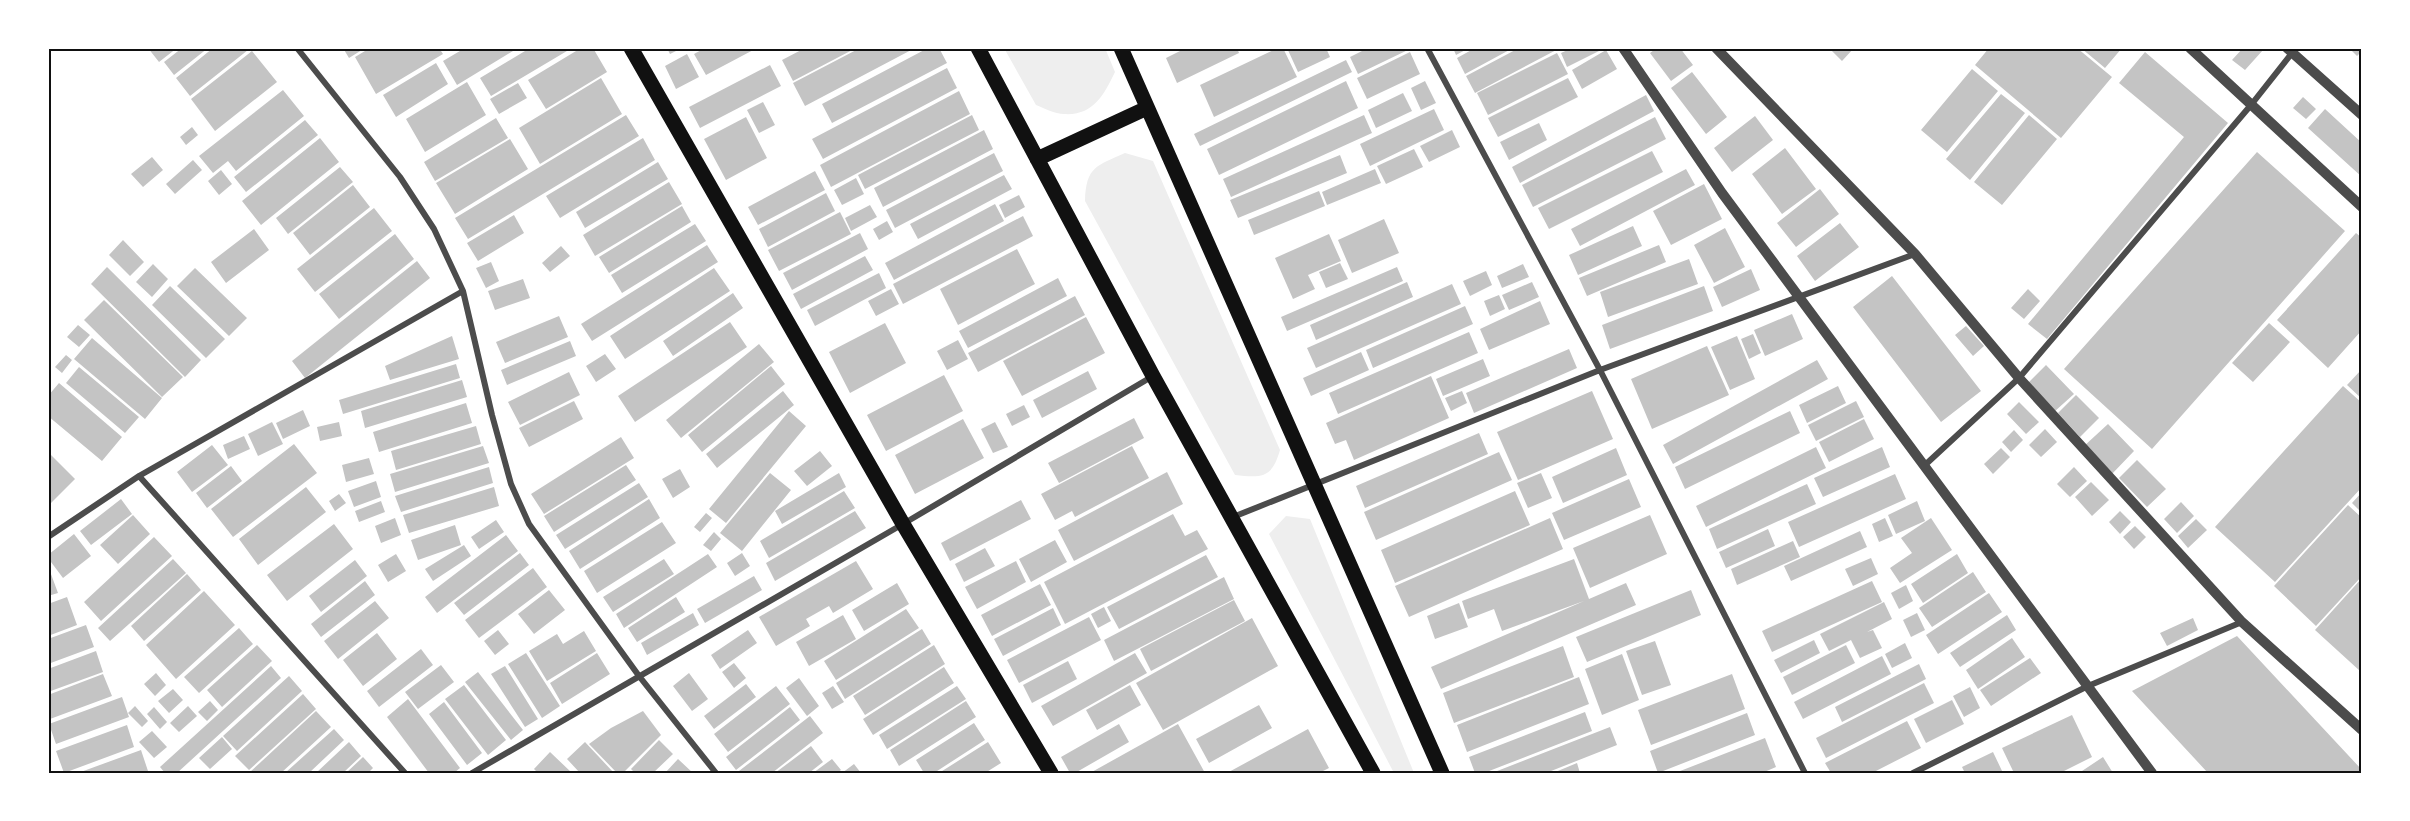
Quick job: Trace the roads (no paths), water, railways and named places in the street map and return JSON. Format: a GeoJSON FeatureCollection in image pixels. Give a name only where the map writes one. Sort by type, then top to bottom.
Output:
{"type":"FeatureCollection","features":[{"type":"Feature","properties":{"kind":"main road"},"geometry":{"type":"LineString","coordinates":[[631,48],[903,524],[1051,773]]}},
{"type":"Feature","properties":{"kind":"main road"},"geometry":{"type":"LineString","coordinates":[[978,48],[1153,376],[1373,773]]}},
{"type":"Feature","properties":{"kind":"main road"},"geometry":{"type":"LineString","coordinates":[[1121,48],[1442,773]]}},
{"type":"Feature","properties":{"kind":"main road"},"geometry":{"type":"LineString","coordinates":[[1037,159],[1148,108]]}},
{"type":"Feature","properties":{"kind":"street"},"geometry":{"type":"LineString","coordinates":[[297,48],[400,177],[434,229],[463,291],[508,472],[529,524],[639,675],[716,773]]}},
{"type":"Feature","properties":{"kind":"street"},"geometry":{"type":"LineString","coordinates":[[1427,48],[1600,370],[1805,773]]}},
{"type":"Feature","properties":{"kind":"street"},"geometry":{"type":"LineString","coordinates":[[1623,48],[1722,193],[2152,773]]}},
{"type":"Feature","properties":{"kind":"street"},"geometry":{"type":"LineString","coordinates":[[1716,48],[1915,254],[2019,378],[2242,622],[2362,730]]}},
{"type":"Feature","properties":{"kind":"street"},"geometry":{"type":"LineString","coordinates":[[2190,48],[2362,207]]}},
{"type":"Feature","properties":{"kind":"street"},"geometry":{"type":"LineString","coordinates":[[1925,465],[2019,378],[2251,105],[2292,49],[2362,116]]}},
{"type":"Feature","properties":{"kind":"street"},"geometry":{"type":"LineString","coordinates":[[1233,517],[1600,370],[1915,254]]}},
{"type":"Feature","properties":{"kind":"street"},"geometry":{"type":"LineString","coordinates":[[48,537],[140,476],[463,291]]}},
{"type":"Feature","properties":{"kind":"street"},"geometry":{"type":"LineString","coordinates":[[472,773],[903,524],[1153,376]]}},
{"type":"Feature","properties":{"kind":"street"},"geometry":{"type":"LineString","coordinates":[[140,476],[405,773]]}},
{"type":"Feature","properties":{"kind":"street"},"geometry":{"type":"LineString","coordinates":[[1913,773],[2088,686],[2242,622]]}}]}
